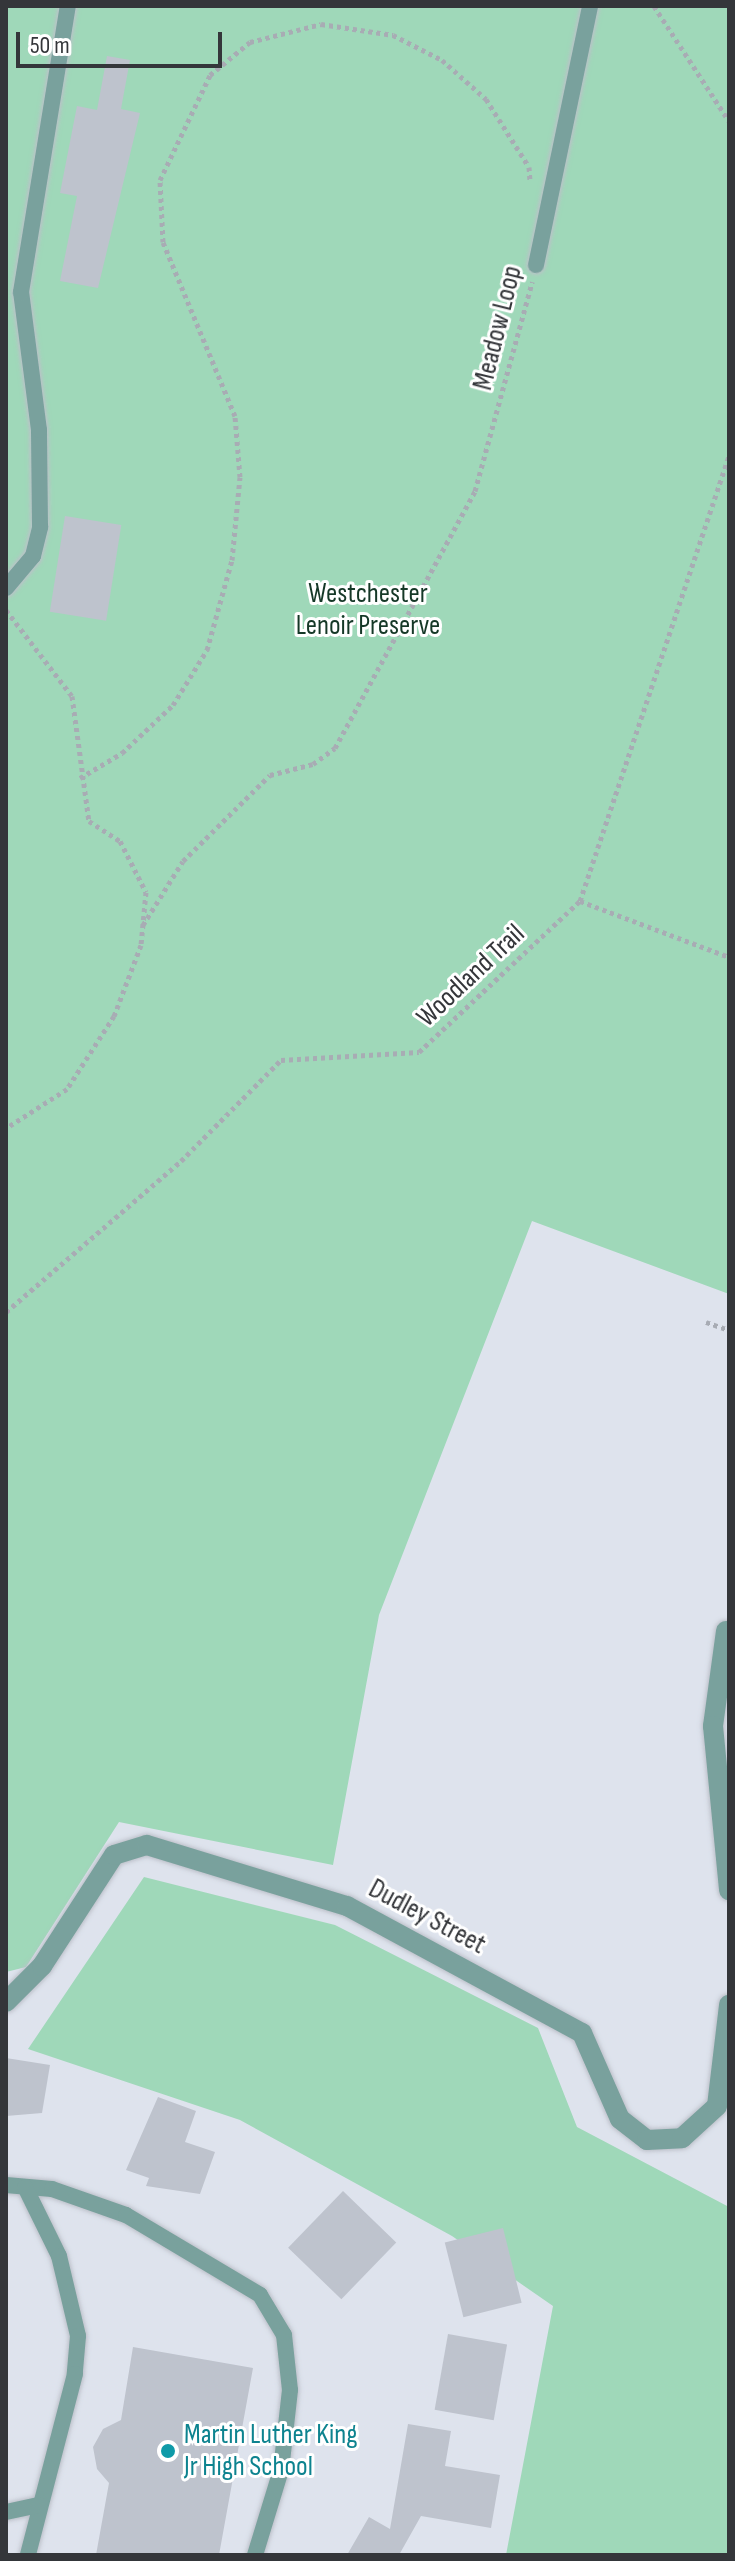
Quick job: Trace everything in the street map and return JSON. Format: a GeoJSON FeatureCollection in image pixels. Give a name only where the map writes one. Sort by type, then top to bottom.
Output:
{"type":"FeatureCollection","features":[{"type":"Feature","properties":{"kind":"street"},"geometry":{"type":"LineString","coordinates":[[726,1631],[713,1726],[729,1890]]}},
{"type":"Feature","properties":{"kind":"street","name":"Dudley Street"},"geometry":{"type":"LineString","coordinates":[[6,2002],[42,1966],[114,1855],[147,1845],[347,1906],[582,2033],[620,2119],[647,2140],[682,2138],[717,2106],[729,2005]]}},
{"type":"Feature","properties":{"kind":"lane"},"geometry":{"type":"LineString","coordinates":[[6,588],[33,556],[40,527],[39,430],[21,292],[68,6]]}},
{"type":"Feature","properties":{"kind":"lane"},"geometry":{"type":"LineString","coordinates":[[536,265],[590,6]]}},
{"type":"Feature","properties":{"kind":"lane"},"geometry":{"type":"LineString","coordinates":[[6,2185],[25,2187],[126,2215],[260,2295],[284,2335],[290,2390],[281,2470],[255,2555]]}},
{"type":"Feature","properties":{"kind":"lane"},"geometry":{"type":"LineString","coordinates":[[25,2187],[59,2256],[78,2336],[75,2374],[28,2555]]}},
{"type":"Feature","properties":{"kind":"lane"},"geometry":{"type":"LineString","coordinates":[[6,2512],[39,2505]]}},
{"type":"Feature","properties":{"kind":"path"},"geometry":{"type":"LineString","coordinates":[[654,6],[729,121]]}},
{"type":"Feature","properties":{"kind":"path"},"geometry":{"type":"LineString","coordinates":[[80,778],[122,753],[173,705],[207,650],[232,560],[240,477],[235,416],[163,242],[160,180],[210,75],[250,42],[321,24],[393,35],[442,60],[486,99],[529,167],[531,195]]}},
{"type":"Feature","properties":{"kind":"path","name":"Meadow Loop"},"geometry":{"type":"LineString","coordinates":[[143,925],[183,861],[270,775],[313,764],[335,748],[475,491],[536,265]]}},
{"type":"Feature","properties":{"kind":"path","name":"Woodland Trail"},"geometry":{"type":"LineString","coordinates":[[6,1312],[181,1161],[281,1060],[419,1052],[580,901],[729,456]]}},
{"type":"Feature","properties":{"kind":"path"},"geometry":{"type":"LineString","coordinates":[[6,610],[72,696],[80,778],[89,821],[120,841],[146,892],[143,925],[114,1016],[67,1089],[6,1128]]}},
{"type":"Feature","properties":{"kind":"path"},"geometry":{"type":"LineString","coordinates":[[580,901],[729,957]]}},
{"type":"Feature","properties":{"kind":"path"},"geometry":{"type":"LineString","coordinates":[[706,1322],[729,1330]]}},
{"type":"Feature","properties":{"kind":"green space","name":"Westchester Lenoir Preserve"},"geometry":{"type":"Polygon","coordinates":[[[6,6],[729,6],[729,1294],[532,1221],[379,1615],[333,1865],[119,1822],[26,1967],[6,1972],[6,6]]]}},
{"type":"Feature","properties":{"kind":"green space"},"geometry":{"type":"Polygon","coordinates":[[[144,1877],[335,1925],[538,2028],[577,2127],[729,2207],[729,2555],[506,2555],[553,2306],[452,2236],[240,2120],[28,2049],[144,1877]]]}},
{"type":"Feature","properties":{"kind":"building"},"geometry":{"type":"Polygon","coordinates":[[[107,56],[130,60],[121,109],[140,113],[98,288],[60,281],[77,196],[60,193],[77,106],[97,110],[107,56]]]}},
{"type":"Feature","properties":{"kind":"building"},"geometry":{"type":"Polygon","coordinates":[[[65,516],[121,525],[106,621],[50,612],[65,516]]]}},
{"type":"Feature","properties":{"kind":"building"},"geometry":{"type":"Polygon","coordinates":[[[6,2058],[50,2065],[42,2113],[6,2116],[6,2058]]]}},
{"type":"Feature","properties":{"kind":"building"},"geometry":{"type":"Polygon","coordinates":[[[158,2097],[196,2111],[185,2142],[215,2152],[200,2194],[146,2186],[149,2178],[126,2170],[158,2097]]]}},
{"type":"Feature","properties":{"kind":"building"},"geometry":{"type":"Polygon","coordinates":[[[343,2191],[396,2242],[341,2299],[288,2248],[343,2191]]]}},
{"type":"Feature","properties":{"kind":"building"},"geometry":{"type":"Polygon","coordinates":[[[503,2228],[522,2303],[463,2317],[445,2243],[503,2228]]]}},
{"type":"Feature","properties":{"kind":"building"},"geometry":{"type":"Polygon","coordinates":[[[448,2334],[507,2344],[494,2420],[435,2410],[448,2334]]]}},
{"type":"Feature","properties":{"kind":"building","name":"Martin Luther King Jr High School"},"geometry":{"type":"Polygon","coordinates":[[[133,2347],[253,2368],[219,2555],[96,2555],[109,2483],[97,2469],[93,2447],[103,2429],[121,2420],[133,2347]]]}},
{"type":"Feature","properties":{"kind":"building"},"geometry":{"type":"Polygon","coordinates":[[[408,2424],[451,2431],[445,2466],[500,2475],[491,2528],[421,2516],[399,2555],[347,2555],[369,2517],[390,2529],[408,2424]]]}},
{"type":"Feature","properties":{"kind":"place","name":"Martin Luther King Jr High School"},"geometry":{"type":"Point","coordinates":[168,2451]}}]}
